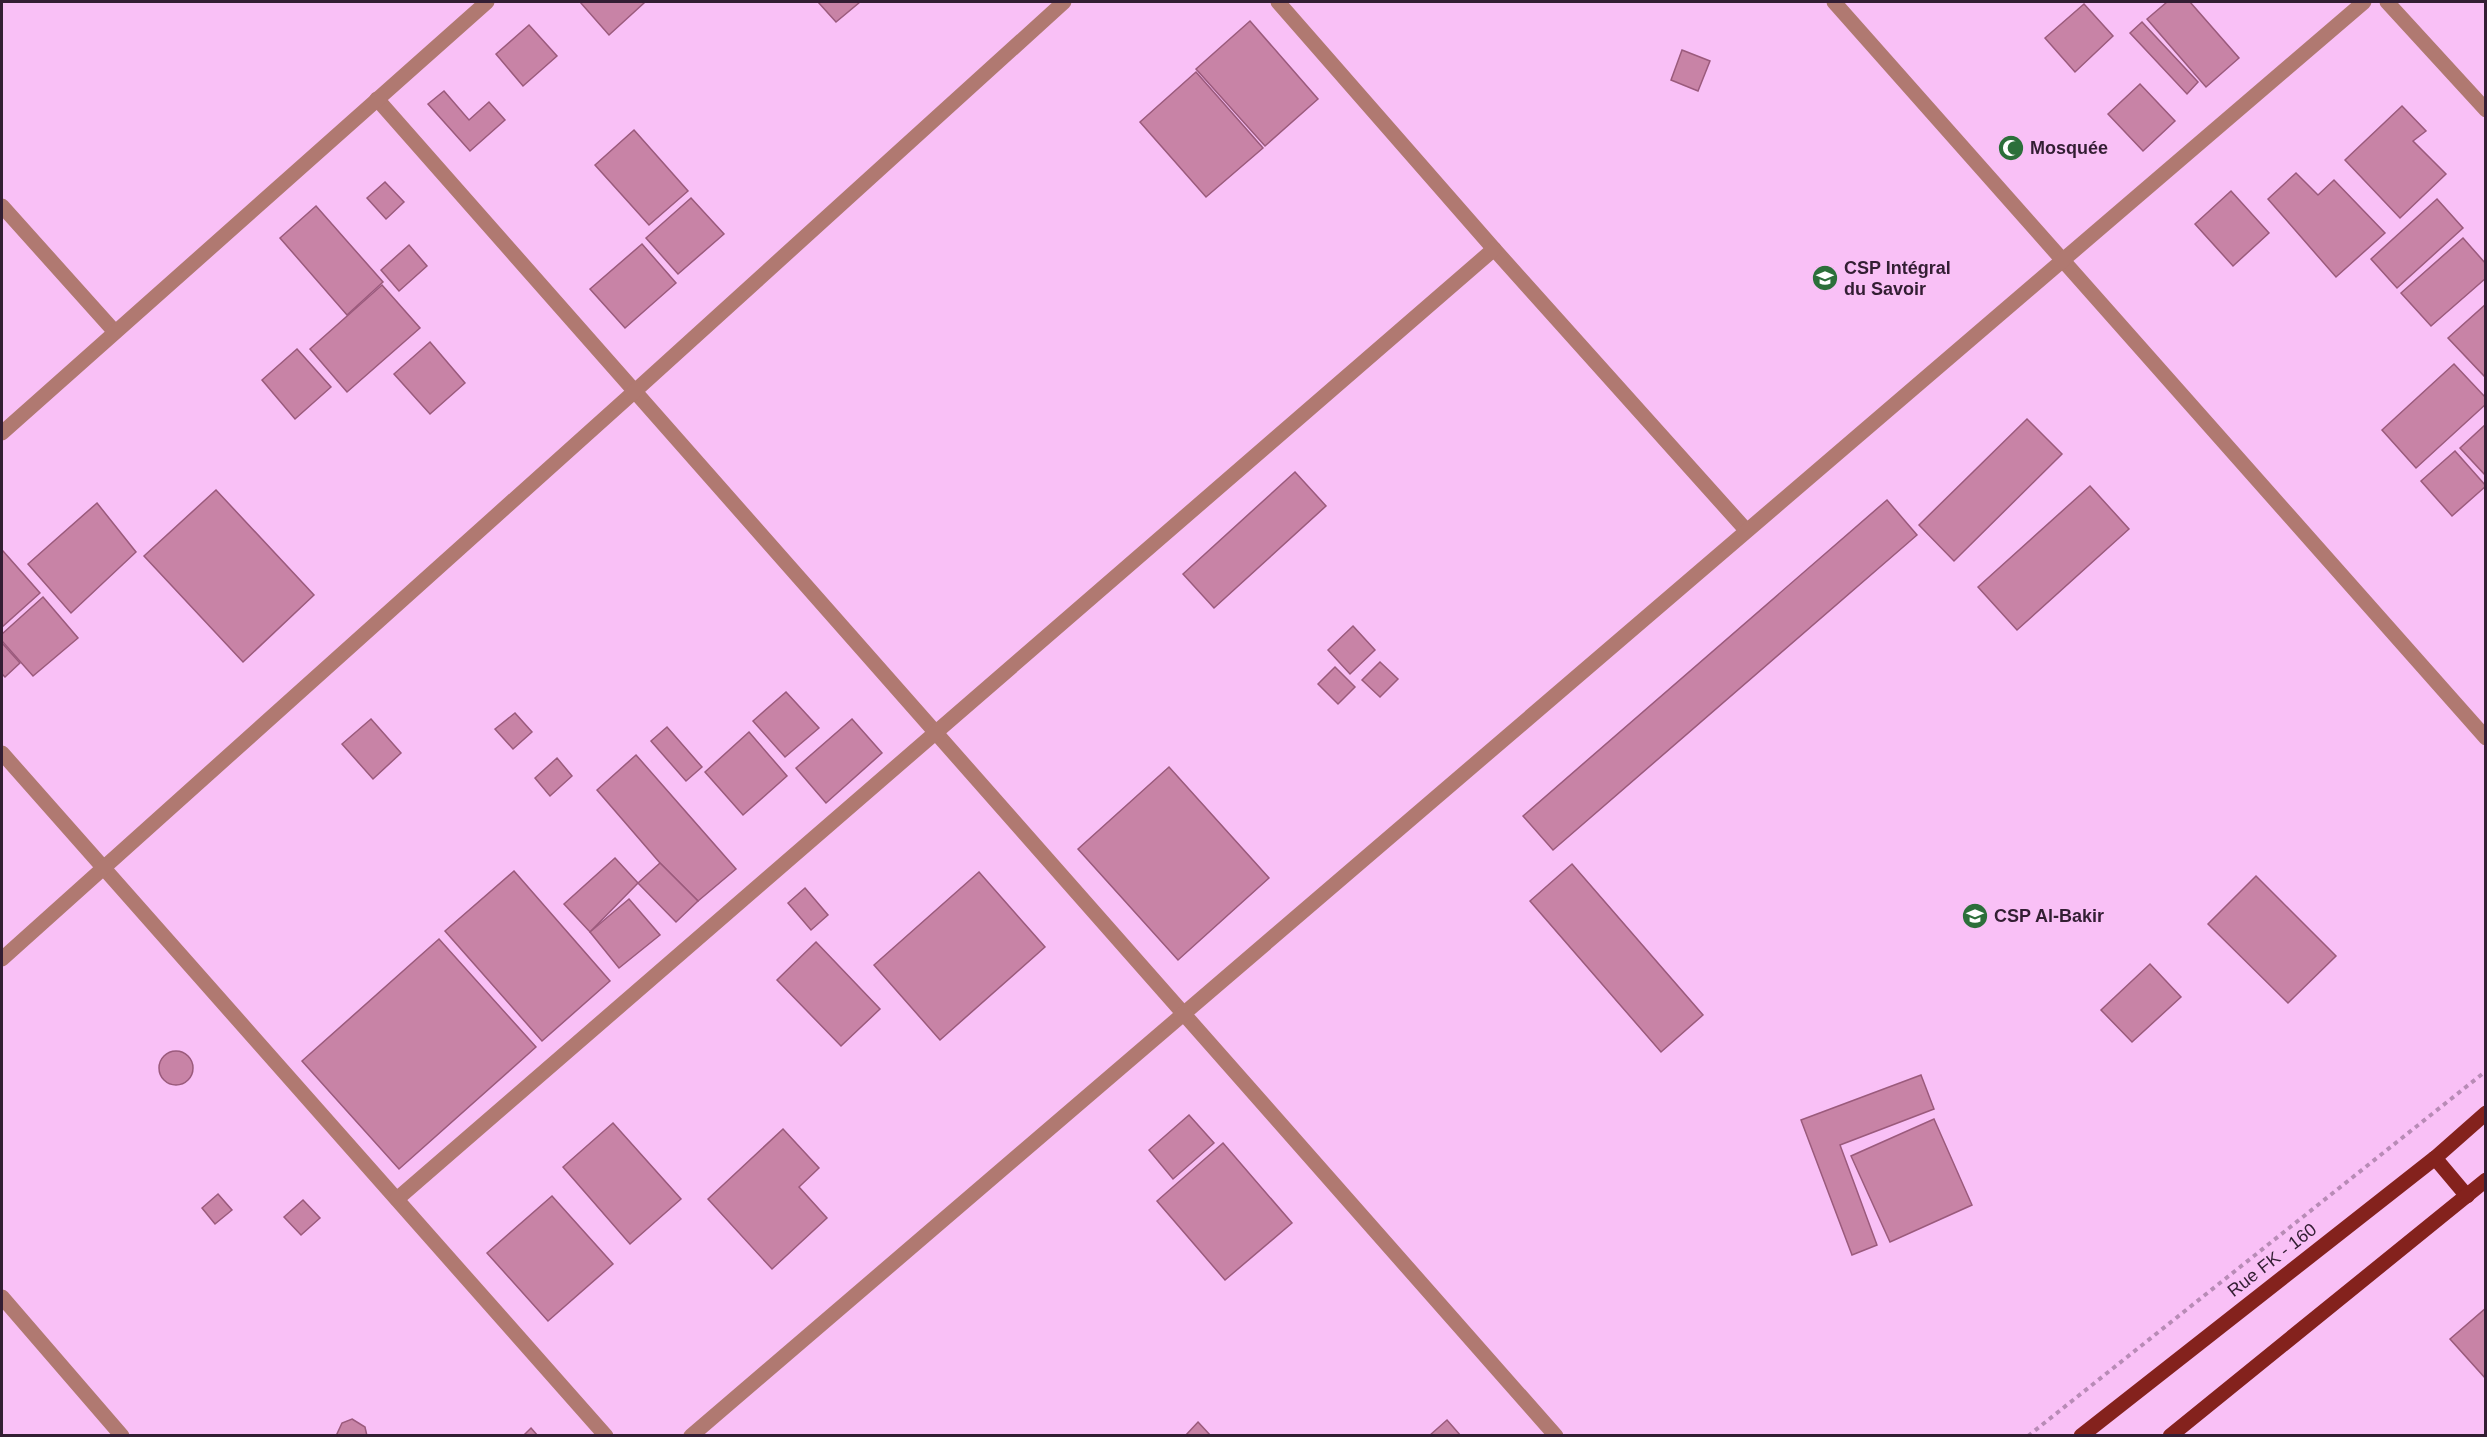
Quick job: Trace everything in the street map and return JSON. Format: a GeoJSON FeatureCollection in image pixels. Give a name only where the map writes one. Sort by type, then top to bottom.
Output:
{"type":"FeatureCollection","features":[{"type":"Feature","properties":{"kind":"main road","name":"Rue FK - 160"},"geometry":{"type":"LineString","coordinates":[[2081,1436],[2435,1158],[2486,1113]]}},
{"type":"Feature","properties":{"kind":"main road"},"geometry":{"type":"LineString","coordinates":[[2435,1158],[2467,1196]]}},
{"type":"Feature","properties":{"kind":"main road"},"geometry":{"type":"LineString","coordinates":[[2170,1436],[2486,1180]]}},
{"type":"Feature","properties":{"kind":"street"},"geometry":{"type":"LineString","coordinates":[[2,433],[487,2]]}},
{"type":"Feature","properties":{"kind":"street"},"geometry":{"type":"LineString","coordinates":[[2,959],[102,867],[635,392],[1064,2]]}},
{"type":"Feature","properties":{"kind":"street"},"geometry":{"type":"LineString","coordinates":[[1278,2],[1494,249],[1746,530]]}},
{"type":"Feature","properties":{"kind":"street"},"geometry":{"type":"LineString","coordinates":[[1834,2],[2486,738]]}},
{"type":"Feature","properties":{"kind":"street"},"geometry":{"type":"LineString","coordinates":[[691,1436],[2364,2]]}},
{"type":"Feature","properties":{"kind":"street"},"geometry":{"type":"LineString","coordinates":[[2387,2],[2486,110]]}},
{"type":"Feature","properties":{"kind":"street"},"geometry":{"type":"LineString","coordinates":[[377,99],[1556,1436]]}},
{"type":"Feature","properties":{"kind":"street"},"geometry":{"type":"LineString","coordinates":[[2,206],[114,332]]}},
{"type":"Feature","properties":{"kind":"street"},"geometry":{"type":"LineString","coordinates":[[397,1199],[1494,249]]}},
{"type":"Feature","properties":{"kind":"street"},"geometry":{"type":"LineString","coordinates":[[2,753],[606,1436]]}},
{"type":"Feature","properties":{"kind":"street"},"geometry":{"type":"LineString","coordinates":[[2,1297],[120,1435]]}},
{"type":"Feature","properties":{"kind":"path"},"geometry":{"type":"LineString","coordinates":[[2028,1436],[2486,1071]]}},
{"type":"Feature","properties":{"kind":"building"},"geometry":{"type":"Polygon","coordinates":[[[580,2],[643,2],[644,3],[609,35],[580,2]]]}},
{"type":"Feature","properties":{"kind":"building"},"geometry":{"type":"Polygon","coordinates":[[[818,2],[860,2],[836,22],[818,2]]]}},
{"type":"Feature","properties":{"kind":"building"},"geometry":{"type":"Polygon","coordinates":[[[2167,2],[2190,2],[2239,58],[2206,87],[2147,19],[2167,2]]]}},
{"type":"Feature","properties":{"kind":"building"},"geometry":{"type":"Polygon","coordinates":[[[2084,4],[2113,36],[2075,72],[2045,38],[2084,4]]]}},
{"type":"Feature","properties":{"kind":"building"},"geometry":{"type":"Polygon","coordinates":[[[1250,21],[1318,99],[1265,146],[1196,69],[1250,21]]]}},
{"type":"Feature","properties":{"kind":"building"},"geometry":{"type":"Polygon","coordinates":[[[2142,22],[2198,82],[2187,94],[2130,33],[2142,22]]]}},
{"type":"Feature","properties":{"kind":"building"},"geometry":{"type":"Polygon","coordinates":[[[529,25],[557,56],[523,86],[496,54],[529,25]]]}},
{"type":"Feature","properties":{"kind":"building"},"geometry":{"type":"Polygon","coordinates":[[[1682,50],[1710,61],[1698,91],[1671,80],[1682,50]]]}},
{"type":"Feature","properties":{"kind":"building"},"geometry":{"type":"Polygon","coordinates":[[[1196,72],[1263,148],[1206,197],[1140,122],[1196,72]]]}},
{"type":"Feature","properties":{"kind":"building"},"geometry":{"type":"Polygon","coordinates":[[[2140,84],[2175,121],[2143,151],[2108,114],[2140,84]]]}},
{"type":"Feature","properties":{"kind":"building"},"geometry":{"type":"Polygon","coordinates":[[[444,91],[469,120],[489,102],[505,120],[470,151],[428,104],[444,91]]]}},
{"type":"Feature","properties":{"kind":"building"},"geometry":{"type":"Polygon","coordinates":[[[2402,106],[2426,131],[2413,141],[2446,174],[2400,218],[2345,160],[2402,106]]]}},
{"type":"Feature","properties":{"kind":"building"},"geometry":{"type":"Polygon","coordinates":[[[634,130],[688,191],[649,225],[595,165],[634,130]]]}},
{"type":"Feature","properties":{"kind":"building"},"geometry":{"type":"Polygon","coordinates":[[[2296,173],[2318,195],[2334,180],[2385,233],[2336,277],[2268,199],[2296,173]]]}},
{"type":"Feature","properties":{"kind":"building"},"geometry":{"type":"Polygon","coordinates":[[[385,182],[404,202],[386,219],[367,198],[385,182]]]}},
{"type":"Feature","properties":{"kind":"building"},"geometry":{"type":"Polygon","coordinates":[[[2231,191],[2269,233],[2233,266],[2195,224],[2231,191]]]}},
{"type":"Feature","properties":{"kind":"building"},"geometry":{"type":"Polygon","coordinates":[[[691,198],[724,234],[678,274],[646,238],[691,198]]]}},
{"type":"Feature","properties":{"kind":"building"},"geometry":{"type":"Polygon","coordinates":[[[2437,199],[2463,228],[2397,288],[2371,259],[2437,199]]]}},
{"type":"Feature","properties":{"kind":"building"},"geometry":{"type":"Polygon","coordinates":[[[316,206],[383,282],[347,315],[280,238],[316,206]]]}},
{"type":"Feature","properties":{"kind":"building"},"geometry":{"type":"Polygon","coordinates":[[[2463,238],[2486,264],[2486,278],[2431,326],[2401,293],[2463,238]]]}},
{"type":"Feature","properties":{"kind":"building"},"geometry":{"type":"Polygon","coordinates":[[[642,244],[676,283],[625,328],[590,289],[642,244]]]}},
{"type":"Feature","properties":{"kind":"building"},"geometry":{"type":"Polygon","coordinates":[[[409,245],[427,266],[399,291],[381,270],[409,245]]]}},
{"type":"Feature","properties":{"kind":"building"},"geometry":{"type":"Polygon","coordinates":[[[382,285],[420,328],[347,392],[310,349],[382,285]]]}},
{"type":"Feature","properties":{"kind":"building"},"geometry":{"type":"Polygon","coordinates":[[[2486,304],[2486,378],[2448,338],[2486,304]]]}},
{"type":"Feature","properties":{"kind":"building"},"geometry":{"type":"Polygon","coordinates":[[[430,342],[465,383],[430,414],[394,374],[430,342]]]}},
{"type":"Feature","properties":{"kind":"building"},"geometry":{"type":"Polygon","coordinates":[[[297,349],[331,387],[295,419],[262,380],[297,349]]]}},
{"type":"Feature","properties":{"kind":"building"},"geometry":{"type":"Polygon","coordinates":[[[2454,364],[2486,398],[2486,404],[2416,468],[2382,430],[2454,364]]]}},
{"type":"Feature","properties":{"kind":"building"},"geometry":{"type":"Polygon","coordinates":[[[2027,419],[2062,454],[1954,561],[1919,525],[2027,419]]]}},
{"type":"Feature","properties":{"kind":"building"},"geometry":{"type":"Polygon","coordinates":[[[2486,424],[2486,476],[2460,448],[2486,424]]]}},
{"type":"Feature","properties":{"kind":"building"},"geometry":{"type":"Polygon","coordinates":[[[2455,451],[2486,486],[2452,516],[2421,481],[2455,451]]]}},
{"type":"Feature","properties":{"kind":"building"},"geometry":{"type":"Polygon","coordinates":[[[1295,472],[1326,506],[1214,608],[1183,574],[1295,472]]]}},
{"type":"Feature","properties":{"kind":"building"},"geometry":{"type":"Polygon","coordinates":[[[2090,486],[2129,529],[2017,630],[1978,587],[2090,486]]]}},
{"type":"Feature","properties":{"kind":"building"},"geometry":{"type":"Polygon","coordinates":[[[216,490],[314,595],[243,662],[144,556],[216,490]]]}},
{"type":"Feature","properties":{"kind":"building"},"geometry":{"type":"Polygon","coordinates":[[[1887,500],[1917,535],[1553,850],[1523,816],[1887,500]]]}},
{"type":"Feature","properties":{"kind":"building"},"geometry":{"type":"Polygon","coordinates":[[[97,503],[136,552],[71,613],[28,564],[97,503]]]}},
{"type":"Feature","properties":{"kind":"building"},"geometry":{"type":"Polygon","coordinates":[[[2,552],[40,593],[2,627],[2,552]]]}},
{"type":"Feature","properties":{"kind":"building"},"geometry":{"type":"Polygon","coordinates":[[[43,597],[78,638],[33,676],[2,641],[2,634],[43,597]]]}},
{"type":"Feature","properties":{"kind":"building"},"geometry":{"type":"Polygon","coordinates":[[[1353,626],[1375,650],[1350,674],[1328,650],[1353,626]]]}},
{"type":"Feature","properties":{"kind":"building"},"geometry":{"type":"Polygon","coordinates":[[[2,643],[20,663],[5,677],[2,674],[2,643]]]}},
{"type":"Feature","properties":{"kind":"building"},"geometry":{"type":"Polygon","coordinates":[[[1380,662],[1398,679],[1380,697],[1362,680],[1380,662]]]}},
{"type":"Feature","properties":{"kind":"building"},"geometry":{"type":"Polygon","coordinates":[[[1335,667],[1355,687],[1338,704],[1318,684],[1335,667]]]}},
{"type":"Feature","properties":{"kind":"building"},"geometry":{"type":"Polygon","coordinates":[[[786,692],[819,728],[785,757],[753,721],[786,692]]]}},
{"type":"Feature","properties":{"kind":"building"},"geometry":{"type":"Polygon","coordinates":[[[515,713],[532,732],[513,749],[495,729],[515,713]]]}},
{"type":"Feature","properties":{"kind":"building"},"geometry":{"type":"Polygon","coordinates":[[[371,719],[401,753],[373,779],[342,744],[371,719]]]}},
{"type":"Feature","properties":{"kind":"building"},"geometry":{"type":"Polygon","coordinates":[[[852,719],[882,753],[826,803],[796,768],[852,719]]]}},
{"type":"Feature","properties":{"kind":"building"},"geometry":{"type":"Polygon","coordinates":[[[667,727],[702,767],[686,781],[651,741],[667,727]]]}},
{"type":"Feature","properties":{"kind":"building"},"geometry":{"type":"Polygon","coordinates":[[[749,732],[787,776],[743,815],[705,772],[749,732]]]}},
{"type":"Feature","properties":{"kind":"building"},"geometry":{"type":"Polygon","coordinates":[[[636,755],[736,869],[698,901],[660,863],[597,790],[636,755]]]}},
{"type":"Feature","properties":{"kind":"building"},"geometry":{"type":"Polygon","coordinates":[[[557,758],[572,776],[550,796],[535,778],[557,758]]]}},
{"type":"Feature","properties":{"kind":"building"},"geometry":{"type":"Polygon","coordinates":[[[1169,767],[1269,878],[1178,960],[1078,849],[1169,767]]]}},
{"type":"Feature","properties":{"kind":"building"},"geometry":{"type":"Polygon","coordinates":[[[615,858],[638,883],[590,932],[564,904],[615,858]]]}},
{"type":"Feature","properties":{"kind":"building"},"geometry":{"type":"Polygon","coordinates":[[[660,863],[698,901],[676,922],[638,883],[660,863]]]}},
{"type":"Feature","properties":{"kind":"building"},"geometry":{"type":"Polygon","coordinates":[[[1572,864],[1703,1015],[1661,1052],[1530,901],[1572,864]]]}},
{"type":"Feature","properties":{"kind":"building"},"geometry":{"type":"Polygon","coordinates":[[[514,871],[610,981],[542,1041],[445,931],[514,871]]]}},
{"type":"Feature","properties":{"kind":"building"},"geometry":{"type":"Polygon","coordinates":[[[979,872],[1045,947],[940,1040],[874,965],[979,872]]]}},
{"type":"Feature","properties":{"kind":"building"},"geometry":{"type":"Polygon","coordinates":[[[2256,876],[2336,956],[2288,1003],[2208,924],[2256,876]]]}},
{"type":"Feature","properties":{"kind":"building"},"geometry":{"type":"Polygon","coordinates":[[[805,888],[828,915],[811,930],[788,903],[805,888]]]}},
{"type":"Feature","properties":{"kind":"building"},"geometry":{"type":"Polygon","coordinates":[[[629,899],[660,935],[619,968],[590,932],[629,899]]]}},
{"type":"Feature","properties":{"kind":"building"},"geometry":{"type":"Polygon","coordinates":[[[439,939],[536,1047],[399,1169],[302,1061],[439,939]]]}},
{"type":"Feature","properties":{"kind":"building"},"geometry":{"type":"Polygon","coordinates":[[[816,942],[880,1009],[841,1046],[777,980],[816,942]]]}},
{"type":"Feature","properties":{"kind":"building"},"geometry":{"type":"Polygon","coordinates":[[[2150,964],[2181,997],[2132,1042],[2101,1010],[2150,964]]]}},
{"type":"Feature","properties":{"kind":"building"},"geometry":{"type":"Polygon","coordinates":[[[176,1051],[188,1056],[193,1068],[188,1080],[176,1085],[164,1080],[159,1068],[164,1056],[176,1051]]]}},
{"type":"Feature","properties":{"kind":"building"},"geometry":{"type":"Polygon","coordinates":[[[1921,1075],[1934,1109],[1840,1145],[1877,1245],[1852,1255],[1801,1120],[1921,1075]]]}},
{"type":"Feature","properties":{"kind":"building"},"geometry":{"type":"Polygon","coordinates":[[[1189,1115],[1214,1143],[1173,1179],[1149,1150],[1189,1115]]]}},
{"type":"Feature","properties":{"kind":"building"},"geometry":{"type":"Polygon","coordinates":[[[1934,1119],[1972,1205],[1890,1242],[1851,1156],[1934,1119]]]}},
{"type":"Feature","properties":{"kind":"building"},"geometry":{"type":"Polygon","coordinates":[[[613,1123],[681,1199],[630,1244],[563,1167],[613,1123]]]}},
{"type":"Feature","properties":{"kind":"building"},"geometry":{"type":"Polygon","coordinates":[[[783,1129],[819,1168],[799,1187],[827,1218],[772,1269],[708,1199],[783,1129]]]}},
{"type":"Feature","properties":{"kind":"building"},"geometry":{"type":"Polygon","coordinates":[[[1223,1143],[1292,1223],[1225,1280],[1157,1201],[1223,1143]]]}},
{"type":"Feature","properties":{"kind":"building"},"geometry":{"type":"Polygon","coordinates":[[[218,1194],[232,1210],[215,1224],[202,1208],[218,1194]]]}},
{"type":"Feature","properties":{"kind":"building"},"geometry":{"type":"Polygon","coordinates":[[[552,1196],[613,1264],[548,1321],[487,1253],[552,1196]]]}},
{"type":"Feature","properties":{"kind":"building"},"geometry":{"type":"Polygon","coordinates":[[[303,1200],[320,1218],[301,1235],[284,1217],[303,1200]]]}},
{"type":"Feature","properties":{"kind":"building"},"geometry":{"type":"Polygon","coordinates":[[[2486,1308],[2486,1379],[2450,1339],[2486,1308]]]}},
{"type":"Feature","properties":{"kind":"building"},"geometry":{"type":"Polygon","coordinates":[[[352,1419],[365,1427],[367,1436],[336,1436],[342,1423],[352,1419]]]}},
{"type":"Feature","properties":{"kind":"building"},"geometry":{"type":"Polygon","coordinates":[[[1447,1420],[1461,1436],[1429,1436],[1447,1420]]]}},
{"type":"Feature","properties":{"kind":"building"},"geometry":{"type":"Polygon","coordinates":[[[1198,1422],[1211,1436],[1185,1436],[1198,1422]]]}},
{"type":"Feature","properties":{"kind":"building"},"geometry":{"type":"Polygon","coordinates":[[[531,1428],[538,1436],[523,1436],[531,1428]]]}},
{"type":"Feature","properties":{"kind":"place","name":"Mosquée"},"geometry":{"type":"Point","coordinates":[2011,148]}},
{"type":"Feature","properties":{"kind":"place","name":"CSP Intégral du Savoir"},"geometry":{"type":"Point","coordinates":[1825,278]}},
{"type":"Feature","properties":{"kind":"place","name":"CSP Al-Bakir"},"geometry":{"type":"Point","coordinates":[1975,916]}}]}
